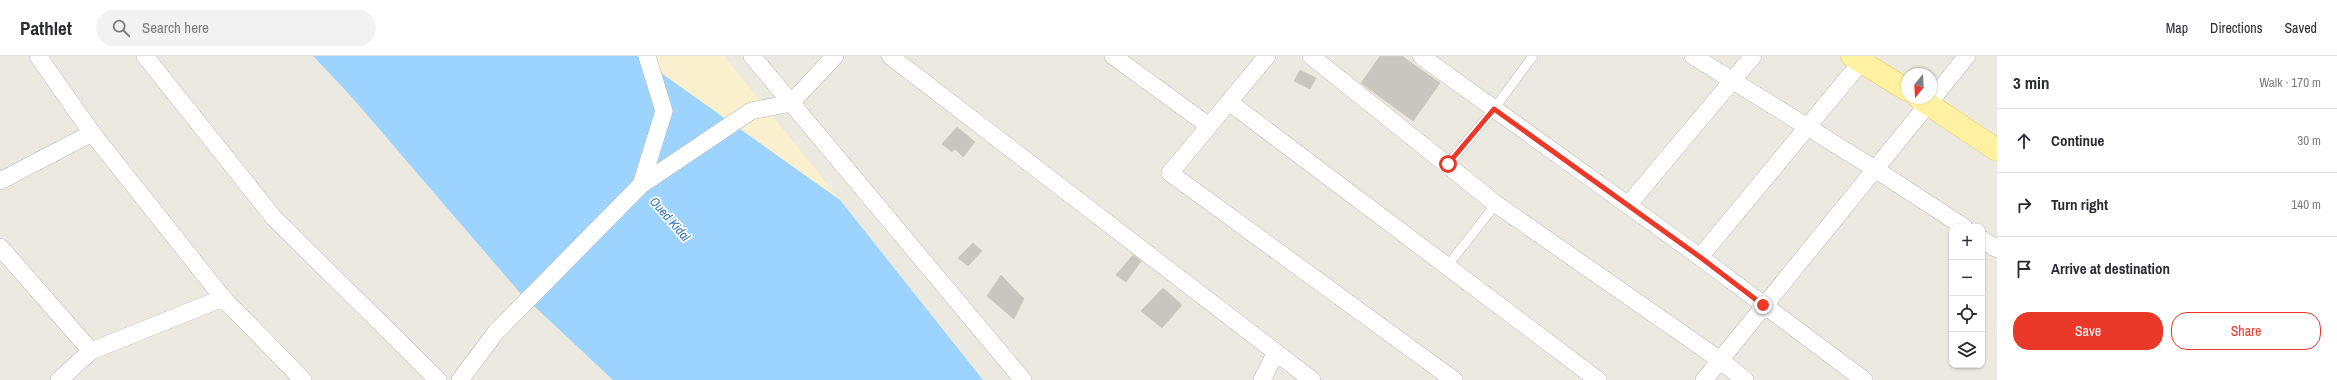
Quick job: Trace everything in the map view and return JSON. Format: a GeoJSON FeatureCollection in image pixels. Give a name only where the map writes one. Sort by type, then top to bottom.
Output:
{"type":"FeatureCollection","features":[{"type":"Feature","properties":{"kind":"main road"},"geometry":{"type":"LineString","coordinates":[[1860,58],[1901,86]]}},
{"type":"Feature","properties":{"kind":"main road"},"geometry":{"type":"LineString","coordinates":[[1928,104],[1997,150]]}},
{"type":"Feature","properties":{"kind":"street"},"geometry":{"type":"LineString","coordinates":[[38,56],[92,133],[223,298],[303,380]]}},
{"type":"Feature","properties":{"kind":"street"},"geometry":{"type":"LineString","coordinates":[[145,56],[274,218],[438,380]]}},
{"type":"Feature","properties":{"kind":"street"},"geometry":{"type":"LineString","coordinates":[[641,185],[664,110],[647,56]]}},
{"type":"Feature","properties":{"kind":"street"},"geometry":{"type":"LineString","coordinates":[[752,56],[1023,380]]}},
{"type":"Feature","properties":{"kind":"street"},"geometry":{"type":"LineString","coordinates":[[460,380],[496,332],[641,185],[752,111],[791,103],[835,56]]}},
{"type":"Feature","properties":{"kind":"street"},"geometry":{"type":"LineString","coordinates":[[890,56],[1312,380]]}},
{"type":"Feature","properties":{"kind":"street"},"geometry":{"type":"LineString","coordinates":[[1113,56],[1209,126]]}},
{"type":"Feature","properties":{"kind":"street"},"geometry":{"type":"LineString","coordinates":[[1266,56],[1170,173],[1454,380]]}},
{"type":"Feature","properties":{"kind":"street"},"geometry":{"type":"LineString","coordinates":[[1311,56],[1448,164],[1496,204],[1720,360],[1745,380]]}},
{"type":"Feature","properties":{"kind":"street"},"geometry":{"type":"LineString","coordinates":[[1421,56],[1700,257],[1864,380]]}},
{"type":"Feature","properties":{"kind":"street"},"geometry":{"type":"LineString","coordinates":[[1693,56],[1809,127],[1959,224]]}},
{"type":"Feature","properties":{"kind":"street"},"geometry":{"type":"LineString","coordinates":[[1628,205],[1753,56]]}},
{"type":"Feature","properties":{"kind":"street"},"geometry":{"type":"LineString","coordinates":[[1937,87],[1967,56]]}},
{"type":"Feature","properties":{"kind":"street"},"geometry":{"type":"LineString","coordinates":[[1700,257],[1809,127],[1860,58]]}},
{"type":"Feature","properties":{"kind":"street"},"geometry":{"type":"LineString","coordinates":[[1229,102],[1448,265],[1598,380]]}},
{"type":"Feature","properties":{"kind":"street"},"geometry":{"type":"LineString","coordinates":[[1704,380],[1763,305],[1875,169],[1922,104]]}},
{"type":"Feature","properties":{"kind":"street"},"geometry":{"type":"LineString","coordinates":[[0,181],[92,133]]}},
{"type":"Feature","properties":{"kind":"street"},"geometry":{"type":"LineString","coordinates":[[1985,241],[1997,249]]}},
{"type":"Feature","properties":{"kind":"street"},"geometry":{"type":"LineString","coordinates":[[0,247],[91,351]]}},
{"type":"Feature","properties":{"kind":"street"},"geometry":{"type":"LineString","coordinates":[[59,380],[91,351],[223,298]]}},
{"type":"Feature","properties":{"kind":"street"},"geometry":{"type":"LineString","coordinates":[[1262,380],[1276,352]]}},
{"type":"Feature","properties":{"kind":"lane"},"geometry":{"type":"LineString","coordinates":[[1448,164],[1494,109],[1532,56]]}},
{"type":"Feature","properties":{"kind":"lane"},"geometry":{"type":"LineString","coordinates":[[1448,265],[1496,204]]}},
{"type":"Feature","properties":{"kind":"sand"},"geometry":{"type":"Polygon","coordinates":[[[637,56],[724,56],[840,200],[637,56]]]}},
{"type":"Feature","properties":{"kind":"water","name":"Oued Kidal"},"geometry":{"type":"Polygon","coordinates":[[[313,56],[637,56],[840,200],[983,380],[613,380],[521,294],[349,94],[313,56]]]}},
{"type":"Feature","properties":{"kind":"building"},"geometry":{"type":"Polygon","coordinates":[[[1380,56],[1402,56],[1440,83],[1413,121],[1361,83],[1380,56]]]}},
{"type":"Feature","properties":{"kind":"building"},"geometry":{"type":"Polygon","coordinates":[[[1300,70],[1316,78],[1310,89],[1294,81],[1300,70]]]}},
{"type":"Feature","properties":{"kind":"building"},"geometry":{"type":"Polygon","coordinates":[[[957,127],[975,142],[963,157],[955,149],[952,152],[942,144],[957,127]]]}},
{"type":"Feature","properties":{"kind":"building"},"geometry":{"type":"Polygon","coordinates":[[[973,243],[982,251],[968,266],[958,258],[973,243]]]}},
{"type":"Feature","properties":{"kind":"building"},"geometry":{"type":"Polygon","coordinates":[[[1133,255],[1141,261],[1126,282],[1116,275],[1133,255]]]}},
{"type":"Feature","properties":{"kind":"building"},"geometry":{"type":"Polygon","coordinates":[[[1001,275],[1024,299],[1014,319],[987,296],[1001,275]]]}},
{"type":"Feature","properties":{"kind":"building"},"geometry":{"type":"Polygon","coordinates":[[[1163,288],[1182,305],[1162,328],[1141,311],[1163,288]]]}},
{"type":"Feature","properties":{"kind":"route"},"geometry":{"type":"LineString","coordinates":[[1448,164],[1494,109],[1700,257],[1763,305]]}}]}
